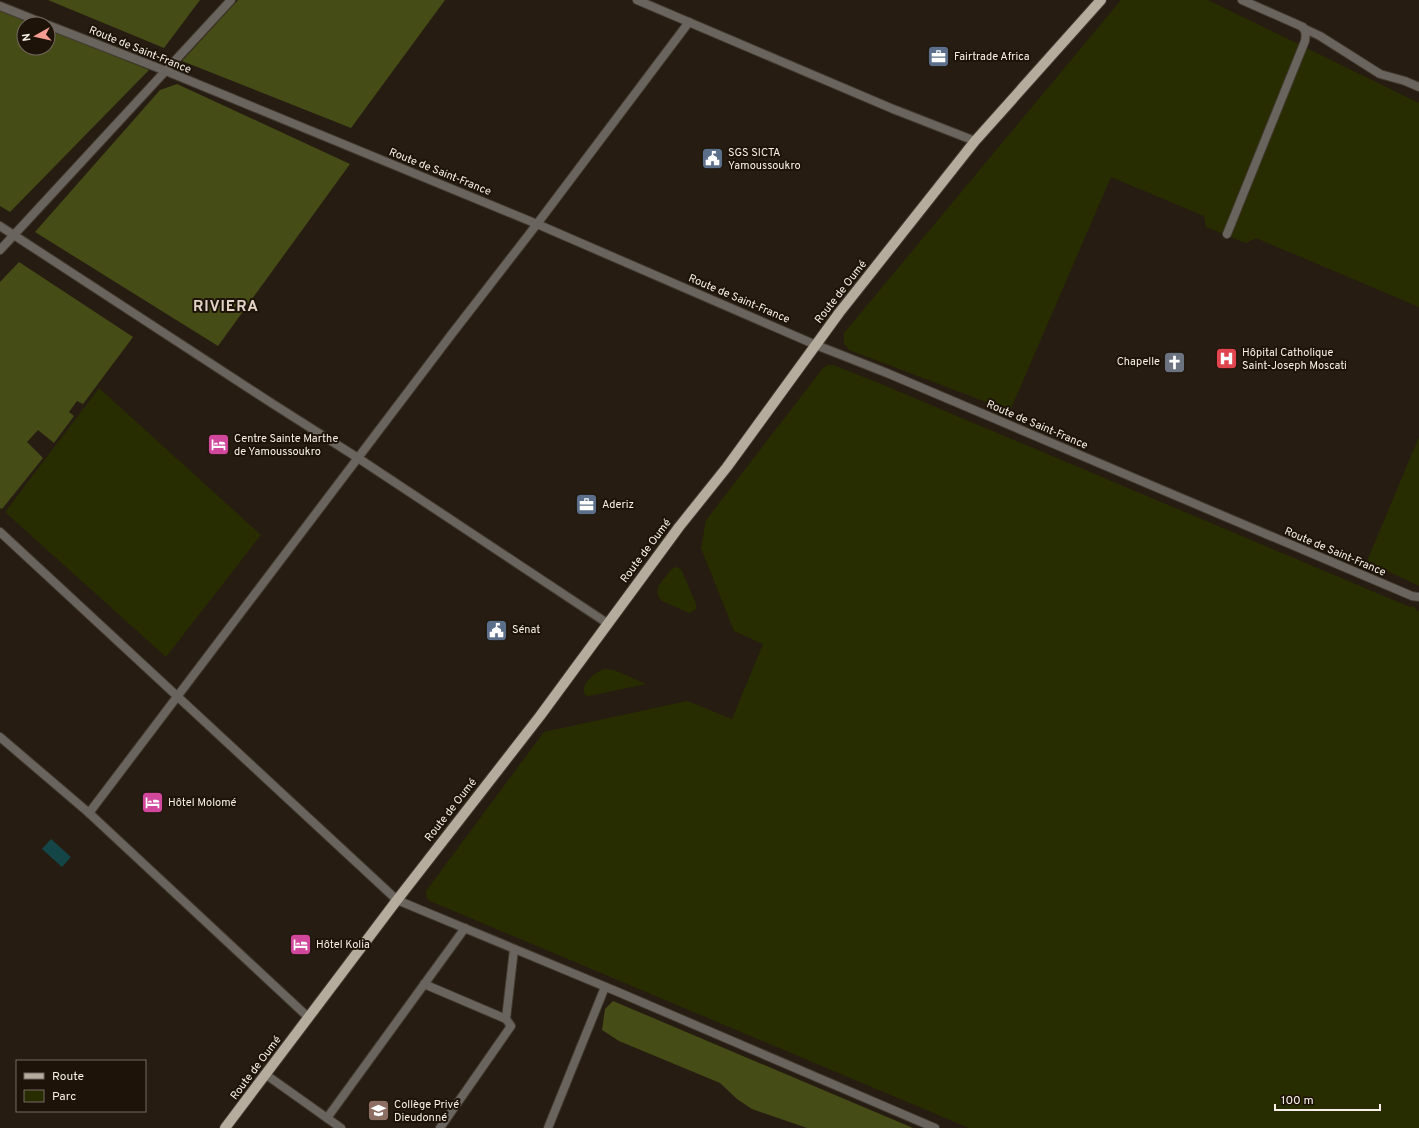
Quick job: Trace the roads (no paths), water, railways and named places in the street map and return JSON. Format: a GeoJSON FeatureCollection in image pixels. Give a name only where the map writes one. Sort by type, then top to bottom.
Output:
{"type":"FeatureCollection","features":[{"type":"Feature","properties":{"kind":"main road","name":"Route de Oumé"},"geometry":{"type":"LineString","coordinates":[[225,1128],[397,900],[540,716],[679,526],[727,467],[816,345],[945,178],[975,141],[1101,0]]}},
{"type":"Feature","properties":{"kind":"street"},"geometry":{"type":"LineString","coordinates":[[0,250],[231,0]]}},
{"type":"Feature","properties":{"kind":"street"},"geometry":{"type":"LineString","coordinates":[[637,0],[898,111],[975,141]]}},
{"type":"Feature","properties":{"kind":"street"},"geometry":{"type":"LineString","coordinates":[[1242,0],[1320,36],[1380,74],[1405,81],[1419,87]]}},
{"type":"Feature","properties":{"kind":"street"},"geometry":{"type":"LineString","coordinates":[[0,6],[25,16]]}},
{"type":"Feature","properties":{"kind":"street"},"geometry":{"type":"LineString","coordinates":[[89,813],[177,695],[537,224],[689,22]]}},
{"type":"Feature","properties":{"kind":"street"},"geometry":{"type":"LineString","coordinates":[[1227,234],[1305,41],[1306,32],[1303,27]]}},
{"type":"Feature","properties":{"kind":"street","name":"Route de Saint-France"},"geometry":{"type":"LineString","coordinates":[[56,28],[166,71],[537,224],[816,345],[887,373],[1412,596],[1419,597]]}},
{"type":"Feature","properties":{"kind":"street"},"geometry":{"type":"LineString","coordinates":[[0,226],[358,458],[607,623]]}},
{"type":"Feature","properties":{"kind":"street"},"geometry":{"type":"LineString","coordinates":[[0,532],[397,900],[935,1128]]}},
{"type":"Feature","properties":{"kind":"street"},"geometry":{"type":"LineString","coordinates":[[0,737],[89,813],[309,1018]]}},
{"type":"Feature","properties":{"kind":"street"},"geometry":{"type":"LineString","coordinates":[[327,1118],[465,928]]}},
{"type":"Feature","properties":{"kind":"street"},"geometry":{"type":"LineString","coordinates":[[506,1019],[514,949]]}},
{"type":"Feature","properties":{"kind":"street"},"geometry":{"type":"LineString","coordinates":[[424,984],[506,1019],[511,1026],[440,1128]]}},
{"type":"Feature","properties":{"kind":"street"},"geometry":{"type":"LineString","coordinates":[[548,1128],[605,987]]}},
{"type":"Feature","properties":{"kind":"street"},"geometry":{"type":"LineString","coordinates":[[265,1074],[341,1128]]}},
{"type":"Feature","properties":{"kind":"water"},"geometry":{"type":"Polygon","coordinates":[[[51,839],[71,857],[62,867],[42,849],[51,839]]]}},
{"type":"Feature","properties":{"kind":"place","name":"Fairtrade Africa"},"geometry":{"type":"Point","coordinates":[939,57]}},
{"type":"Feature","properties":{"kind":"place","name":"SGS SICTA Yamoussoukro"},"geometry":{"type":"Point","coordinates":[713,159]}},
{"type":"Feature","properties":{"kind":"place","name":"Hôpital Catholique Saint-Joseph Moscati"},"geometry":{"type":"Point","coordinates":[1226,359]}},
{"type":"Feature","properties":{"kind":"place","name":"Chapelle"},"geometry":{"type":"Point","coordinates":[1175,362]}},
{"type":"Feature","properties":{"kind":"place","name":"Centre Sainte Marthe de Yamoussoukro"},"geometry":{"type":"Point","coordinates":[219,445]}},
{"type":"Feature","properties":{"kind":"place","name":"Aderiz"},"geometry":{"type":"Point","coordinates":[587,505]}},
{"type":"Feature","properties":{"kind":"place","name":"Sénat"},"geometry":{"type":"Point","coordinates":[496,630]}},
{"type":"Feature","properties":{"kind":"place","name":"Hôtel Molomé"},"geometry":{"type":"Point","coordinates":[152,803]}},
{"type":"Feature","properties":{"kind":"place","name":"Hôtel Kolia"},"geometry":{"type":"Point","coordinates":[300,945]}},
{"type":"Feature","properties":{"kind":"place","name":"Collège Privé Dieudonné"},"geometry":{"type":"Point","coordinates":[378,1111]}},
{"type":"Feature","properties":{"kind":"district","name":"RIVIERA"},"geometry":{"type":"Point","coordinates":[226,307]}}]}
